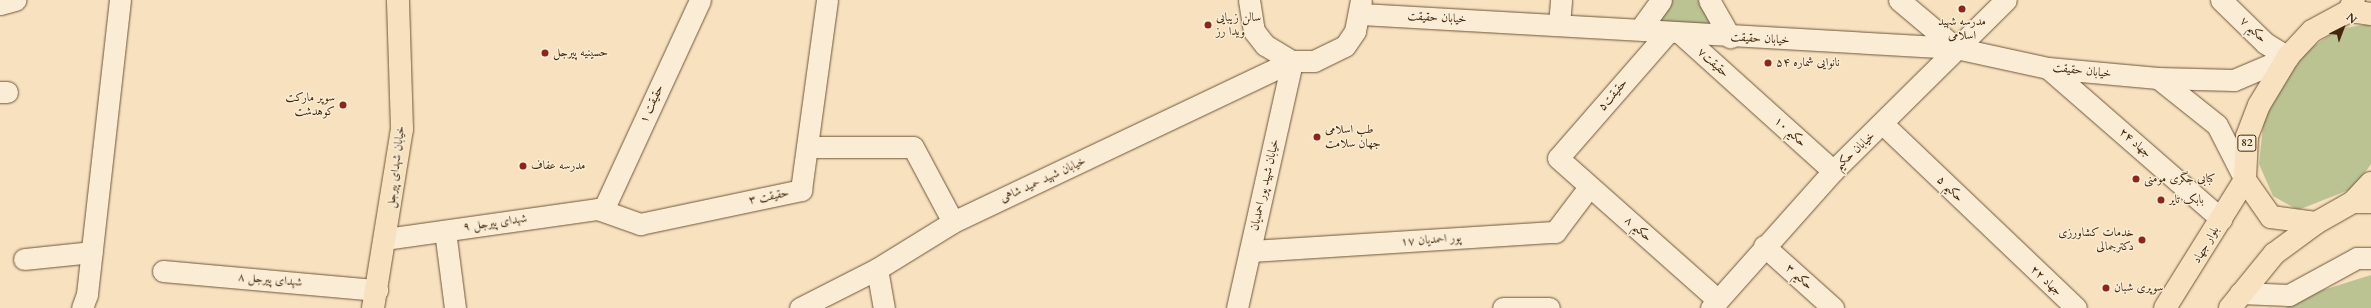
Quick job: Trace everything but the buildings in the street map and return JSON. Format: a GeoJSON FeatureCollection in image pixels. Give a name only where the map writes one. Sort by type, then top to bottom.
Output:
{"type":"FeatureCollection","features":[{"type":"Feature","properties":{"kind":"main road","name":"خیابان شهدای پیرجل"},"geometry":{"type":"LineString","coordinates":[[375,299],[386,239],[402,129],[398,0]]}},
{"type":"Feature","properties":{"kind":"main road","name":"82"},"geometry":{"type":"LineString","coordinates":[[2245,180],[2247,137],[2259,105],[2288,57],[2312,31],[2352,5],[2371,14]]}},
{"type":"Feature","properties":{"kind":"main road","name":"بلوار جهاد"},"geometry":{"type":"LineString","coordinates":[[2165,308],[2245,180]]}},
{"type":"Feature","properties":{"kind":"main road"},"geometry":{"type":"LineString","coordinates":[[2245,180],[2271,217],[2316,223]]}},
{"type":"Feature","properties":{"kind":"main road"},"geometry":{"type":"LineString","coordinates":[[2235,300],[2274,254],[2316,223],[2362,202],[2371,183]]}},
{"type":"Feature","properties":{"kind":"street"},"geometry":{"type":"LineString","coordinates":[[0,4],[14,0]]}},
{"type":"Feature","properties":{"kind":"street"},"geometry":{"type":"LineString","coordinates":[[82,308],[87,294],[120,0]]}},
{"type":"Feature","properties":{"kind":"street","name":"حقیقت ۱"},"geometry":{"type":"LineString","coordinates":[[601,208],[700,0]]}},
{"type":"Feature","properties":{"kind":"street","name":"حقیقت ۳"},"geometry":{"type":"LineString","coordinates":[[601,208],[640,224],[802,190],[827,0]]}},
{"type":"Feature","properties":{"kind":"street"},"geometry":{"type":"LineString","coordinates":[[1249,0],[1254,31],[1264,45],[1292,61],[1314,61],[1330,56],[1345,46],[1361,7]]}},
{"type":"Feature","properties":{"kind":"street"},"geometry":{"type":"LineString","coordinates":[[1559,24],[1561,0]]}},
{"type":"Feature","properties":{"kind":"street"},"geometry":{"type":"LineString","coordinates":[[1641,28],[1661,0]]}},
{"type":"Feature","properties":{"kind":"street"},"geometry":{"type":"LineString","coordinates":[[1709,0],[1730,37]]}},
{"type":"Feature","properties":{"kind":"street"},"geometry":{"type":"LineString","coordinates":[[1899,0],[1956,48]]}},
{"type":"Feature","properties":{"kind":"street","name":"خیابان حکیم"},"geometry":{"type":"LineString","coordinates":[[1715,304],[1764,246],[1833,171],[1884,125],[1956,48],[2006,0]]}},
{"type":"Feature","properties":{"kind":"street","name":"حکیم ۷"},"geometry":{"type":"LineString","coordinates":[[2221,0],[2265,43],[2288,57]]}},
{"type":"Feature","properties":{"kind":"street","name":"خیابان حقیقت"},"geometry":{"type":"LineString","coordinates":[[1361,7],[1559,24],[1641,28],[1730,37],[1956,48],[2048,68],[2158,78],[2234,80],[2288,57]]}},
{"type":"Feature","properties":{"kind":"street","name":"حقیقت۷"},"geometry":{"type":"LineString","coordinates":[[1674,32],[1747,93]]}},
{"type":"Feature","properties":{"kind":"street","name":"حقیقت۵"},"geometry":{"type":"LineString","coordinates":[[1558,158],[1674,32]]}},
{"type":"Feature","properties":{"kind":"street","name":"خیابان شهید حمید شاهی"},"geometry":{"type":"LineString","coordinates":[[800,308],[877,269],[954,222],[1292,61]]}},
{"type":"Feature","properties":{"kind":"street","name":"خیابان شهید پور احمدیان"},"geometry":{"type":"LineString","coordinates":[[1237,308],[1292,61]]}},
{"type":"Feature","properties":{"kind":"street","name":"جهاد ۲۴"},"geometry":{"type":"LineString","coordinates":[[2048,68],[2221,219]]}},
{"type":"Feature","properties":{"kind":"street"},"geometry":{"type":"LineString","coordinates":[[2158,78],[2217,125],[2245,180]]}},
{"type":"Feature","properties":{"kind":"street","name":"حکیم ۱۰"},"geometry":{"type":"LineString","coordinates":[[1747,93],[1833,171]]}},
{"type":"Feature","properties":{"kind":"street","name":"حکیم ۵"},"geometry":{"type":"LineString","coordinates":[[1884,125],[2017,254]]}},
{"type":"Feature","properties":{"kind":"street"},"geometry":{"type":"LineString","coordinates":[[807,147],[913,147],[954,222]]}},
{"type":"Feature","properties":{"kind":"street","name":"حکیم ۸"},"geometry":{"type":"LineString","coordinates":[[1558,158],[1715,304]]}},
{"type":"Feature","properties":{"kind":"street","name":"پور احمدیان ۱۷"},"geometry":{"type":"LineString","coordinates":[[1250,251],[1555,232],[1589,187]]}},
{"type":"Feature","properties":{"kind":"street","name":"شهدای پیرجل ۹"},"geometry":{"type":"LineString","coordinates":[[386,239],[601,208]]}},
{"type":"Feature","properties":{"kind":"street"},"geometry":{"type":"LineString","coordinates":[[445,231],[456,308]]}},
{"type":"Feature","properties":{"kind":"street","name":"حکیم ۳"},"geometry":{"type":"LineString","coordinates":[[1764,246],[1833,308]]}},
{"type":"Feature","properties":{"kind":"street"},"geometry":{"type":"LineString","coordinates":[[24,258],[92,252]]}},
{"type":"Feature","properties":{"kind":"street","name":"جهاد ۲۲"},"geometry":{"type":"LineString","coordinates":[[2017,254],[2076,308]]}},
{"type":"Feature","properties":{"kind":"street"},"geometry":{"type":"LineString","coordinates":[[2235,300],[2289,295],[2357,258],[2371,258]]}},
{"type":"Feature","properties":{"kind":"street"},"geometry":{"type":"LineString","coordinates":[[877,269],[884,308]]}},
{"type":"Feature","properties":{"kind":"street","name":"شهدای پیرجل ۸"},"geometry":{"type":"LineString","coordinates":[[163,271],[375,299]]}},
{"type":"Feature","properties":{"kind":"street"},"geometry":{"type":"LineString","coordinates":[[2235,300],[2259,308]]}},
{"type":"Feature","properties":{"kind":"street"},"geometry":{"type":"LineString","coordinates":[[1503,308],[1549,308]]}},
{"type":"Feature","properties":{"kind":"green space"},"geometry":{"type":"Polygon","coordinates":[[[1663,0],[1709,0],[1728,35],[1644,27],[1663,0]]]}},
{"type":"Feature","properties":{"kind":"green space"},"geometry":{"type":"Polygon","coordinates":[[[2368,24],[2371,26],[2371,164],[2354,188],[2298,210],[2273,196],[2259,164],[2265,108],[2305,52],[2339,29],[2368,24]]]}},
{"type":"Feature","properties":{"kind":"green space"},"geometry":{"type":"Polygon","coordinates":[[[2371,275],[2371,308],[2285,308],[2320,291],[2371,275]]]}},
{"type":"Feature","properties":{"kind":"place","name":"مدرسه شهید اسلامی"},"geometry":{"type":"Point","coordinates":[1962,9]}},
{"type":"Feature","properties":{"kind":"place","name":"سالن زیبایی ویدا رز"},"geometry":{"type":"Point","coordinates":[1208,25]}},
{"type":"Feature","properties":{"kind":"place","name":"حسینیه پیرجل"},"geometry":{"type":"Point","coordinates":[545,53]}},
{"type":"Feature","properties":{"kind":"place","name":"نانوایی شماره ۵۴"},"geometry":{"type":"Point","coordinates":[1768,63]}},
{"type":"Feature","properties":{"kind":"place","name":"سوپر مارکت کوهدشت"},"geometry":{"type":"Point","coordinates":[343,105]}},
{"type":"Feature","properties":{"kind":"place","name":"طب اسلامی جهان سلامت"},"geometry":{"type":"Point","coordinates":[1317,137]}},
{"type":"Feature","properties":{"kind":"place","name":"مدرسه عفاف"},"geometry":{"type":"Point","coordinates":[523,166]}},
{"type":"Feature","properties":{"kind":"place","name":"کبابی جگری مومنی"},"geometry":{"type":"Point","coordinates":[2136,179]}},
{"type":"Feature","properties":{"kind":"place","name":"بابک تایر"},"geometry":{"type":"Point","coordinates":[2161,200]}},
{"type":"Feature","properties":{"kind":"place","name":"خدمات کشاورزی دکترجمالی"},"geometry":{"type":"Point","coordinates":[2142,240]}},
{"type":"Feature","properties":{"kind":"place","name":"سوپری شبان"},"geometry":{"type":"Point","coordinates":[2106,288]}}]}
